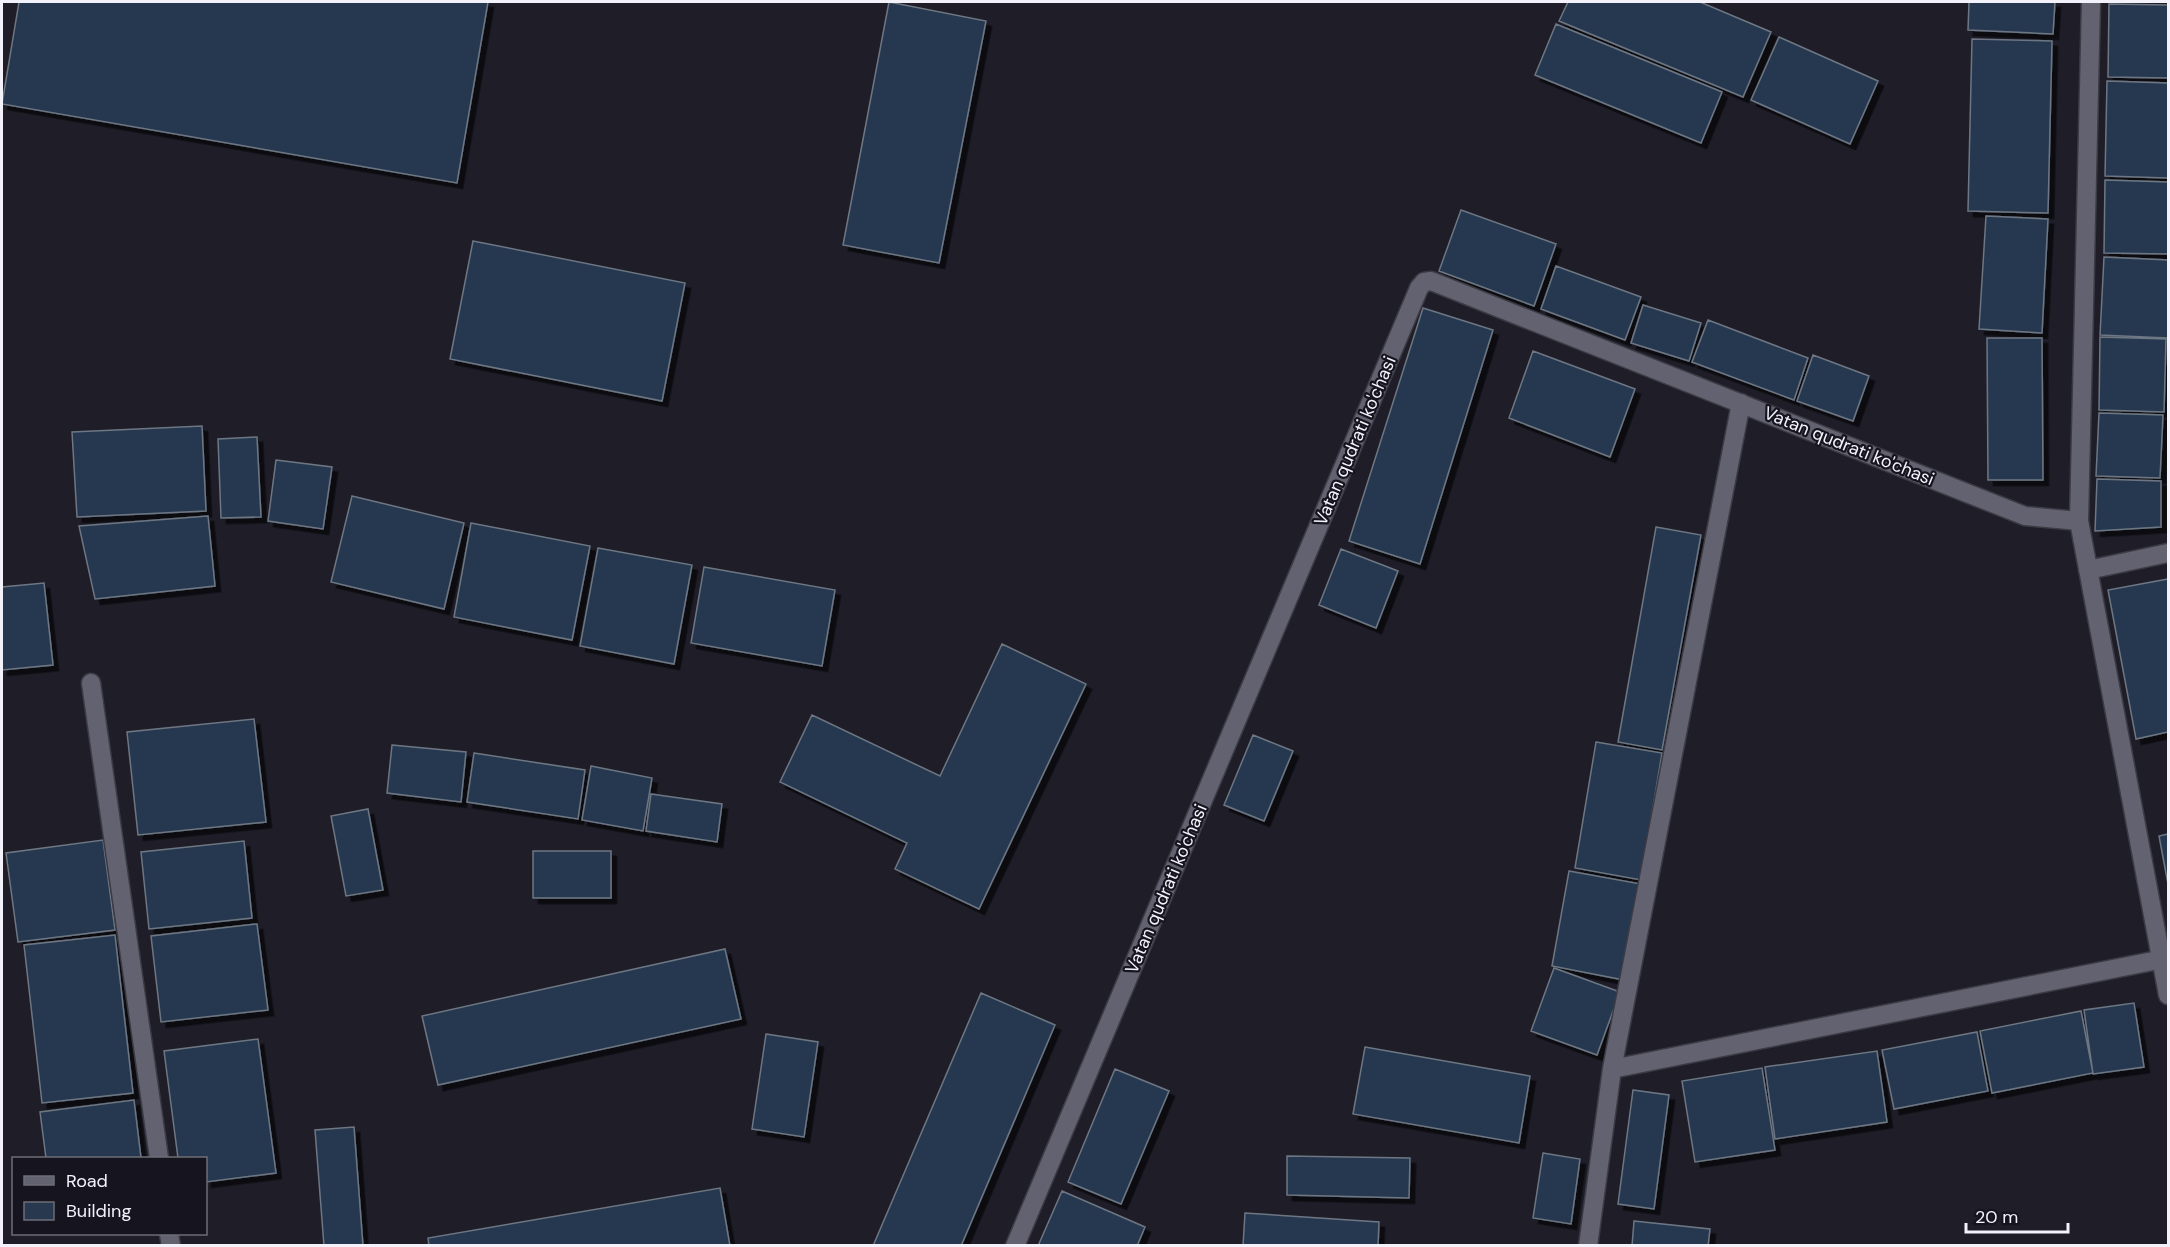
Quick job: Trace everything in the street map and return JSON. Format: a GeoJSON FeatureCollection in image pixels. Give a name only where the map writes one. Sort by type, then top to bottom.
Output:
{"type":"FeatureCollection","features":[{"type":"Feature","properties":{"kind":"street"},"geometry":{"type":"LineString","coordinates":[[2091,2],[2079,521],[2165,958],[2169,995]]}},
{"type":"Feature","properties":{"kind":"street","name":"Vatan qudrati ko'chasi"},"geometry":{"type":"LineString","coordinates":[[1015,1245],[1419,288],[1424,282],[1431,281],[2025,516],[2079,521]]}},
{"type":"Feature","properties":{"kind":"street"},"geometry":{"type":"LineString","coordinates":[[1588,1245],[1612,1070],[1741,403]]}},
{"type":"Feature","properties":{"kind":"street"},"geometry":{"type":"LineString","coordinates":[[2088,570],[2169,553]]}},
{"type":"Feature","properties":{"kind":"street"},"geometry":{"type":"LineString","coordinates":[[91,682],[159,1157]]}},
{"type":"Feature","properties":{"kind":"street"},"geometry":{"type":"LineString","coordinates":[[1612,1070],[2165,958]]}},
{"type":"Feature","properties":{"kind":"building"},"geometry":{"type":"Polygon","coordinates":[[[19,2],[488,2],[457,183],[2,104],[19,2]]]}},
{"type":"Feature","properties":{"kind":"building"},"geometry":{"type":"Polygon","coordinates":[[[889,2],[986,21],[939,263],[843,245],[889,2]]]}},
{"type":"Feature","properties":{"kind":"building"},"geometry":{"type":"Polygon","coordinates":[[[1568,2],[1700,2],[1771,32],[1743,97],[1559,21],[1568,2]]]}},
{"type":"Feature","properties":{"kind":"building"},"geometry":{"type":"Polygon","coordinates":[[[1969,2],[2055,2],[2053,34],[1968,30],[1969,2]]]}},
{"type":"Feature","properties":{"kind":"building"},"geometry":{"type":"Polygon","coordinates":[[[2109,4],[2168,5],[2168,78],[2108,77],[2109,4]]]}},
{"type":"Feature","properties":{"kind":"building"},"geometry":{"type":"Polygon","coordinates":[[[1556,24],[1722,92],[1701,143],[1535,75],[1556,24]]]}},
{"type":"Feature","properties":{"kind":"building"},"geometry":{"type":"Polygon","coordinates":[[[1779,37],[1878,81],[1850,144],[1751,100],[1779,37]]]}},
{"type":"Feature","properties":{"kind":"building"},"geometry":{"type":"Polygon","coordinates":[[[1972,39],[2052,41],[2048,213],[1968,211],[1972,39]]]}},
{"type":"Feature","properties":{"kind":"building"},"geometry":{"type":"Polygon","coordinates":[[[2107,81],[2168,83],[2168,178],[2105,176],[2107,81]]]}},
{"type":"Feature","properties":{"kind":"building"},"geometry":{"type":"Polygon","coordinates":[[[2105,180],[2168,182],[2168,254],[2104,253],[2105,180]]]}},
{"type":"Feature","properties":{"kind":"building"},"geometry":{"type":"Polygon","coordinates":[[[1461,210],[1556,244],[1534,306],[1439,271],[1461,210]]]}},
{"type":"Feature","properties":{"kind":"building"},"geometry":{"type":"Polygon","coordinates":[[[1986,216],[2048,219],[2042,333],[1979,329],[1986,216]]]}},
{"type":"Feature","properties":{"kind":"building"},"geometry":{"type":"Polygon","coordinates":[[[473,241],[685,283],[662,401],[450,359],[473,241]]]}},
{"type":"Feature","properties":{"kind":"building"},"geometry":{"type":"Polygon","coordinates":[[[2104,257],[2168,260],[2168,338],[2100,335],[2104,257]]]}},
{"type":"Feature","properties":{"kind":"building"},"geometry":{"type":"Polygon","coordinates":[[[1556,266],[1641,297],[1625,340],[1541,309],[1556,266]]]}},
{"type":"Feature","properties":{"kind":"building"},"geometry":{"type":"Polygon","coordinates":[[[1643,305],[1701,323],[1689,361],[1631,343],[1643,305]]]}},
{"type":"Feature","properties":{"kind":"building"},"geometry":{"type":"Polygon","coordinates":[[[1423,308],[1493,330],[1420,564],[1349,541],[1423,308]]]}},
{"type":"Feature","properties":{"kind":"building"},"geometry":{"type":"Polygon","coordinates":[[[1708,320],[1808,358],[1794,400],[1692,362],[1708,320]]]}},
{"type":"Feature","properties":{"kind":"building"},"geometry":{"type":"Polygon","coordinates":[[[2100,337],[2166,339],[2164,412],[2099,410],[2100,337]]]}},
{"type":"Feature","properties":{"kind":"building"},"geometry":{"type":"Polygon","coordinates":[[[1987,338],[2042,338],[2043,480],[1988,480],[1987,338]]]}},
{"type":"Feature","properties":{"kind":"building"},"geometry":{"type":"Polygon","coordinates":[[[1533,351],[1635,389],[1610,457],[1509,418],[1533,351]]]}},
{"type":"Feature","properties":{"kind":"building"},"geometry":{"type":"Polygon","coordinates":[[[1813,355],[1869,376],[1853,421],[1797,401],[1813,355]]]}},
{"type":"Feature","properties":{"kind":"building"},"geometry":{"type":"Polygon","coordinates":[[[2099,413],[2163,415],[2160,478],[2096,476],[2099,413]]]}},
{"type":"Feature","properties":{"kind":"building"},"geometry":{"type":"Polygon","coordinates":[[[202,426],[206,511],[77,517],[72,432],[202,426]]]}},
{"type":"Feature","properties":{"kind":"building"},"geometry":{"type":"Polygon","coordinates":[[[257,437],[261,517],[221,518],[218,439],[257,437]]]}},
{"type":"Feature","properties":{"kind":"building"},"geometry":{"type":"Polygon","coordinates":[[[276,460],[332,467],[323,529],[268,521],[276,460]]]}},
{"type":"Feature","properties":{"kind":"building"},"geometry":{"type":"Polygon","coordinates":[[[2097,479],[2161,481],[2161,527],[2095,531],[2097,479]]]}},
{"type":"Feature","properties":{"kind":"building"},"geometry":{"type":"Polygon","coordinates":[[[352,496],[464,523],[444,609],[331,582],[352,496]]]}},
{"type":"Feature","properties":{"kind":"building"},"geometry":{"type":"Polygon","coordinates":[[[208,516],[215,586],[95,599],[79,526],[208,516]]]}},
{"type":"Feature","properties":{"kind":"building"},"geometry":{"type":"Polygon","coordinates":[[[471,523],[590,546],[572,640],[454,617],[471,523]]]}},
{"type":"Feature","properties":{"kind":"building"},"geometry":{"type":"Polygon","coordinates":[[[1656,527],[1701,535],[1662,750],[1618,742],[1656,527]]]}},
{"type":"Feature","properties":{"kind":"building"},"geometry":{"type":"Polygon","coordinates":[[[598,548],[692,565],[674,664],[580,646],[598,548]]]}},
{"type":"Feature","properties":{"kind":"building"},"geometry":{"type":"Polygon","coordinates":[[[1341,549],[1398,571],[1376,628],[1319,605],[1341,549]]]}},
{"type":"Feature","properties":{"kind":"building"},"geometry":{"type":"Polygon","coordinates":[[[704,567],[835,590],[822,666],[691,643],[704,567]]]}},
{"type":"Feature","properties":{"kind":"building"},"geometry":{"type":"Polygon","coordinates":[[[2168,579],[2168,732],[2136,739],[2108,590],[2168,579]]]}},
{"type":"Feature","properties":{"kind":"building"},"geometry":{"type":"Polygon","coordinates":[[[44,583],[53,665],[2,670],[2,587],[44,583]]]}},
{"type":"Feature","properties":{"kind":"building"},"geometry":{"type":"Polygon","coordinates":[[[1002,644],[1086,684],[979,909],[895,869],[907,843],[780,782],[812,715],[940,776],[1002,644]]]}},
{"type":"Feature","properties":{"kind":"building"},"geometry":{"type":"Polygon","coordinates":[[[254,719],[266,822],[138,835],[127,732],[254,719]]]}},
{"type":"Feature","properties":{"kind":"building"},"geometry":{"type":"Polygon","coordinates":[[[1253,735],[1293,751],[1264,821],[1224,805],[1253,735]]]}},
{"type":"Feature","properties":{"kind":"building"},"geometry":{"type":"Polygon","coordinates":[[[1596,742],[1662,753],[1641,880],[1575,868],[1596,742]]]}},
{"type":"Feature","properties":{"kind":"building"},"geometry":{"type":"Polygon","coordinates":[[[392,745],[466,752],[461,802],[387,793],[392,745]]]}},
{"type":"Feature","properties":{"kind":"building"},"geometry":{"type":"Polygon","coordinates":[[[474,753],[585,770],[578,819],[467,802],[474,753]]]}},
{"type":"Feature","properties":{"kind":"building"},"geometry":{"type":"Polygon","coordinates":[[[591,766],[652,778],[643,831],[582,820],[591,766]]]}},
{"type":"Feature","properties":{"kind":"building"},"geometry":{"type":"Polygon","coordinates":[[[651,794],[722,804],[717,842],[646,831],[651,794]]]}},
{"type":"Feature","properties":{"kind":"building"},"geometry":{"type":"Polygon","coordinates":[[[368,809],[383,890],[346,896],[331,816],[368,809]]]}},
{"type":"Feature","properties":{"kind":"building"},"geometry":{"type":"Polygon","coordinates":[[[2168,834],[2168,884],[2159,836],[2168,834]]]}},
{"type":"Feature","properties":{"kind":"building"},"geometry":{"type":"Polygon","coordinates":[[[103,840],[115,930],[18,942],[6,853],[103,840]]]}},
{"type":"Feature","properties":{"kind":"building"},"geometry":{"type":"Polygon","coordinates":[[[244,841],[252,918],[149,929],[141,852],[244,841]]]}},
{"type":"Feature","properties":{"kind":"building"},"geometry":{"type":"Polygon","coordinates":[[[533,851],[611,851],[611,898],[533,898],[533,851]]]}},
{"type":"Feature","properties":{"kind":"building"},"geometry":{"type":"Polygon","coordinates":[[[1569,871],[1641,884],[1624,980],[1552,966],[1569,871]]]}},
{"type":"Feature","properties":{"kind":"building"},"geometry":{"type":"Polygon","coordinates":[[[257,924],[268,1010],[161,1022],[151,936],[257,924]]]}},
{"type":"Feature","properties":{"kind":"building"},"geometry":{"type":"Polygon","coordinates":[[[115,935],[133,1093],[42,1103],[24,945],[115,935]]]}},
{"type":"Feature","properties":{"kind":"building"},"geometry":{"type":"Polygon","coordinates":[[[725,949],[741,1019],[438,1085],[422,1016],[725,949]]]}},
{"type":"Feature","properties":{"kind":"building"},"geometry":{"type":"Polygon","coordinates":[[[1554,968],[1620,992],[1597,1055],[1531,1031],[1554,968]]]}},
{"type":"Feature","properties":{"kind":"building"},"geometry":{"type":"Polygon","coordinates":[[[981,993],[1055,1025],[961,1246],[873,1246],[981,993]]]}},
{"type":"Feature","properties":{"kind":"building"},"geometry":{"type":"Polygon","coordinates":[[[2134,1003],[2144,1067],[2093,1074],[2084,1010],[2134,1003]]]}},
{"type":"Feature","properties":{"kind":"building"},"geometry":{"type":"Polygon","coordinates":[[[2081,1011],[2093,1073],[1992,1093],[1980,1031],[2081,1011]]]}},
{"type":"Feature","properties":{"kind":"building"},"geometry":{"type":"Polygon","coordinates":[[[1977,1032],[1988,1091],[1894,1109],[1882,1050],[1977,1032]]]}},
{"type":"Feature","properties":{"kind":"building"},"geometry":{"type":"Polygon","coordinates":[[[766,1034],[818,1042],[804,1137],[752,1129],[766,1034]]]}},
{"type":"Feature","properties":{"kind":"building"},"geometry":{"type":"Polygon","coordinates":[[[258,1039],[276,1173],[207,1182],[207,1157],[178,1157],[164,1051],[258,1039]]]}},
{"type":"Feature","properties":{"kind":"building"},"geometry":{"type":"Polygon","coordinates":[[[1365,1047],[1530,1076],[1519,1143],[1353,1114],[1365,1047]]]}},
{"type":"Feature","properties":{"kind":"building"},"geometry":{"type":"Polygon","coordinates":[[[1877,1051],[1887,1122],[1775,1139],[1765,1067],[1877,1051]]]}},
{"type":"Feature","properties":{"kind":"building"},"geometry":{"type":"Polygon","coordinates":[[[1762,1068],[1775,1150],[1695,1162],[1682,1081],[1762,1068]]]}},
{"type":"Feature","properties":{"kind":"building"},"geometry":{"type":"Polygon","coordinates":[[[1115,1069],[1169,1091],[1121,1204],[1068,1182],[1115,1069]]]}},
{"type":"Feature","properties":{"kind":"building"},"geometry":{"type":"Polygon","coordinates":[[[1633,1090],[1669,1095],[1654,1209],[1618,1204],[1633,1090]]]}},
{"type":"Feature","properties":{"kind":"building"},"geometry":{"type":"Polygon","coordinates":[[[134,1100],[141,1157],[46,1157],[40,1112],[134,1100]]]}},
{"type":"Feature","properties":{"kind":"building"},"geometry":{"type":"Polygon","coordinates":[[[354,1127],[363,1246],[324,1246],[315,1130],[354,1127]]]}},
{"type":"Feature","properties":{"kind":"building"},"geometry":{"type":"Polygon","coordinates":[[[1543,1153],[1580,1159],[1571,1224],[1533,1218],[1543,1153]]]}},
{"type":"Feature","properties":{"kind":"building"},"geometry":{"type":"Polygon","coordinates":[[[1287,1156],[1410,1158],[1409,1198],[1287,1195],[1287,1156]]]}},
{"type":"Feature","properties":{"kind":"building"},"geometry":{"type":"Polygon","coordinates":[[[720,1188],[730,1246],[429,1246],[428,1238],[720,1188]]]}},
{"type":"Feature","properties":{"kind":"building"},"geometry":{"type":"Polygon","coordinates":[[[1062,1191],[1145,1227],[1137,1246],[1038,1246],[1062,1191]]]}},
{"type":"Feature","properties":{"kind":"building"},"geometry":{"type":"Polygon","coordinates":[[[1245,1213],[1379,1222],[1378,1246],[1243,1246],[1245,1213]]]}},
{"type":"Feature","properties":{"kind":"building"},"geometry":{"type":"Polygon","coordinates":[[[1634,1221],[1710,1229],[1708,1246],[1632,1246],[1634,1221]]]}}]}
